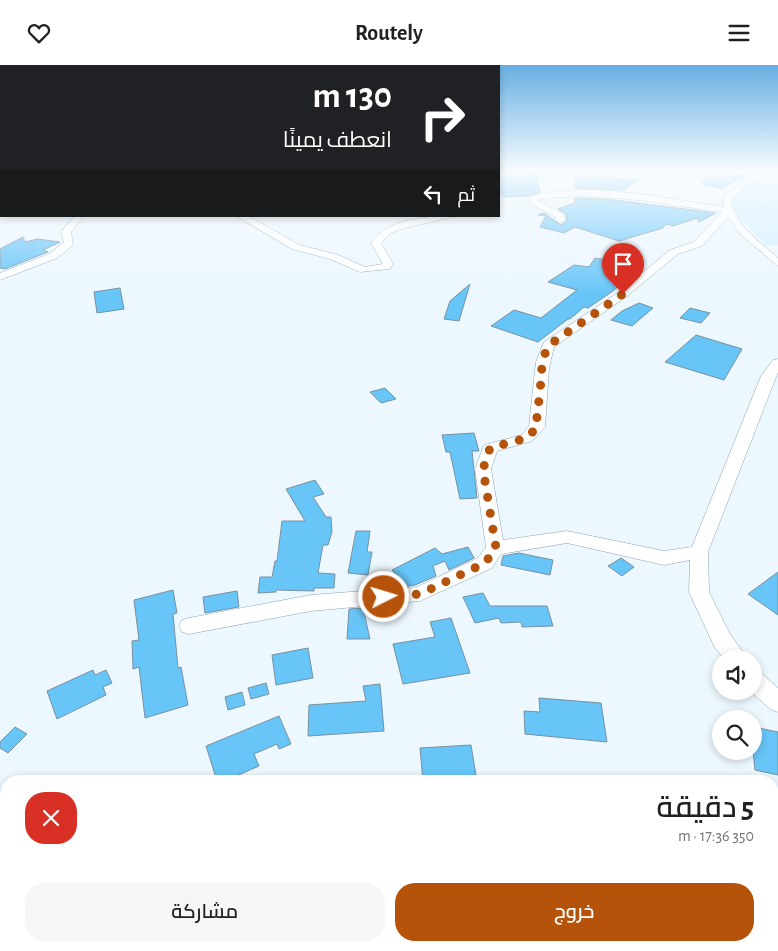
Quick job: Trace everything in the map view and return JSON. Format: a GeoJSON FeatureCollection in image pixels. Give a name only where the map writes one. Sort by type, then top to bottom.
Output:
{"type":"FeatureCollection","features":[{"type":"Feature","properties":{"kind":"street"},"geometry":{"type":"LineString","coordinates":[[552,211],[561,216],[560,220]]}},
{"type":"Feature","properties":{"kind":"street"},"geometry":{"type":"LineString","coordinates":[[496,548],[483,469],[490,448],[527,438],[537,427],[536,410],[543,357],[549,345],[623,294],[674,252],[698,244],[728,211]]}},
{"type":"Feature","properties":{"kind":"street"},"geometry":{"type":"LineString","coordinates":[[730,211],[746,233],[778,263]]}},
{"type":"Feature","properties":{"kind":"street"},"geometry":{"type":"LineString","coordinates":[[0,277],[62,252],[69,243],[66,232],[79,217]]}},
{"type":"Feature","properties":{"kind":"street"},"geometry":{"type":"LineString","coordinates":[[242,217],[265,228],[296,247],[334,257],[364,270],[373,271],[386,267],[388,264],[376,243],[381,235],[405,225],[448,217]]}},
{"type":"Feature","properties":{"kind":"street"},"geometry":{"type":"LineString","coordinates":[[730,650],[722,639],[700,592],[699,552],[768,376],[778,363]]}},
{"type":"Feature","properties":{"kind":"street"},"geometry":{"type":"LineString","coordinates":[[189,625],[310,603],[420,594],[485,563],[496,548],[567,537],[664,558],[699,552]]}},
{"type":"Feature","properties":{"kind":"street"},"geometry":{"type":"LineString","coordinates":[[762,688],[778,702]]}},
{"type":"Feature","properties":{"kind":"shaded area"},"geometry":{"type":"Polygon","coordinates":[[[734,211],[778,211],[778,245],[766,246],[734,211]]]}},
{"type":"Feature","properties":{"kind":"building"},"geometry":{"type":"Polygon","coordinates":[[[562,211],[703,211],[716,213],[699,222],[697,218],[673,226],[666,224],[663,228],[619,241],[575,227],[564,233],[540,227],[546,216],[538,215],[544,213],[561,225],[567,221],[566,214],[562,211]]]}},
{"type":"Feature","properties":{"kind":"building"},"geometry":{"type":"Polygon","coordinates":[[[23,237],[25,242],[38,239],[60,242],[43,250],[48,252],[5,269],[0,268],[0,249],[23,237]]]}},
{"type":"Feature","properties":{"kind":"building"},"geometry":{"type":"Polygon","coordinates":[[[595,258],[612,261],[603,275],[625,280],[613,291],[588,308],[584,307],[538,342],[491,326],[514,310],[541,318],[577,290],[548,282],[574,265],[589,267],[595,258]]]}},
{"type":"Feature","properties":{"kind":"building"},"geometry":{"type":"Polygon","coordinates":[[[470,284],[459,321],[444,319],[450,301],[470,284]]]}},
{"type":"Feature","properties":{"kind":"building"},"geometry":{"type":"Polygon","coordinates":[[[120,288],[124,309],[97,313],[94,292],[120,288]]]}},
{"type":"Feature","properties":{"kind":"building"},"geometry":{"type":"Polygon","coordinates":[[[639,303],[653,308],[632,326],[611,320],[622,311],[639,303]]]}},
{"type":"Feature","properties":{"kind":"building"},"geometry":{"type":"Polygon","coordinates":[[[690,308],[710,313],[701,323],[680,318],[690,308]]]}},
{"type":"Feature","properties":{"kind":"building"},"geometry":{"type":"Polygon","coordinates":[[[696,335],[742,349],[724,380],[665,362],[696,335]]]}},
{"type":"Feature","properties":{"kind":"building"},"geometry":{"type":"Polygon","coordinates":[[[385,388],[396,399],[381,403],[370,392],[385,388]]]}},
{"type":"Feature","properties":{"kind":"building"},"geometry":{"type":"Polygon","coordinates":[[[474,433],[479,451],[472,451],[477,498],[460,499],[450,452],[446,452],[442,435],[474,433]]]}},
{"type":"Feature","properties":{"kind":"building"},"geometry":{"type":"Polygon","coordinates":[[[315,480],[324,494],[313,497],[326,517],[331,517],[332,532],[328,545],[323,545],[318,573],[335,574],[334,588],[314,588],[314,591],[276,590],[276,592],[258,593],[260,577],[272,577],[275,561],[277,561],[282,521],[305,521],[286,489],[315,480]]]}},
{"type":"Feature","properties":{"kind":"building"},"geometry":{"type":"Polygon","coordinates":[[[356,531],[370,531],[367,552],[372,552],[368,575],[348,573],[356,531]]]}},
{"type":"Feature","properties":{"kind":"building"},"geometry":{"type":"Polygon","coordinates":[[[468,547],[474,558],[449,570],[445,561],[433,566],[436,576],[415,585],[407,586],[392,570],[435,548],[442,554],[468,547]]]}},
{"type":"Feature","properties":{"kind":"building"},"geometry":{"type":"Polygon","coordinates":[[[519,553],[553,560],[550,575],[501,565],[503,556],[519,553]]]}},
{"type":"Feature","properties":{"kind":"building"},"geometry":{"type":"Polygon","coordinates":[[[621,558],[634,567],[622,576],[608,566],[621,558]]]}},
{"type":"Feature","properties":{"kind":"building"},"geometry":{"type":"Polygon","coordinates":[[[778,572],[778,615],[748,594],[778,572]]]}},
{"type":"Feature","properties":{"kind":"building"},"geometry":{"type":"Polygon","coordinates":[[[173,590],[177,613],[173,614],[178,668],[181,667],[188,705],[145,718],[139,667],[133,669],[132,641],[139,640],[134,600],[173,590]]]}},
{"type":"Feature","properties":{"kind":"building"},"geometry":{"type":"Polygon","coordinates":[[[237,591],[239,607],[205,613],[203,597],[237,591]]]}},
{"type":"Feature","properties":{"kind":"building"},"geometry":{"type":"Polygon","coordinates":[[[483,593],[490,606],[547,606],[553,626],[522,627],[521,622],[501,623],[499,618],[475,623],[463,597],[483,593]]]}},
{"type":"Feature","properties":{"kind":"building"},"geometry":{"type":"Polygon","coordinates":[[[363,608],[370,639],[347,639],[349,609],[363,608]]]}},
{"type":"Feature","properties":{"kind":"building"},"geometry":{"type":"Polygon","coordinates":[[[451,618],[470,673],[403,684],[393,644],[435,637],[430,622],[451,618]]]}},
{"type":"Feature","properties":{"kind":"building"},"geometry":{"type":"Polygon","coordinates":[[[308,648],[313,678],[276,685],[272,655],[308,648]]]}},
{"type":"Feature","properties":{"kind":"building"},"geometry":{"type":"Polygon","coordinates":[[[93,670],[95,675],[106,670],[112,683],[103,687],[106,695],[57,719],[47,691],[93,670]]]}},
{"type":"Feature","properties":{"kind":"building"},"geometry":{"type":"Polygon","coordinates":[[[266,683],[269,694],[251,699],[248,688],[266,683]]]}},
{"type":"Feature","properties":{"kind":"building"},"geometry":{"type":"Polygon","coordinates":[[[380,684],[384,731],[308,736],[309,705],[366,701],[363,686],[380,684]]]}},
{"type":"Feature","properties":{"kind":"building"},"geometry":{"type":"Polygon","coordinates":[[[242,692],[245,705],[228,710],[225,697],[242,692]]]}},
{"type":"Feature","properties":{"kind":"building"},"geometry":{"type":"Polygon","coordinates":[[[539,698],[601,703],[607,742],[525,734],[524,711],[540,712],[539,698]]]}},
{"type":"Feature","properties":{"kind":"building"},"geometry":{"type":"Polygon","coordinates":[[[279,716],[291,744],[279,749],[277,744],[254,754],[259,766],[239,775],[215,775],[206,746],[279,716]]]}},
{"type":"Feature","properties":{"kind":"building"},"geometry":{"type":"Polygon","coordinates":[[[15,727],[27,734],[8,753],[0,748],[0,742],[15,727]]]}},
{"type":"Feature","properties":{"kind":"building"},"geometry":{"type":"Polygon","coordinates":[[[762,729],[778,732],[778,775],[755,770],[754,760],[762,760],[762,729]]]}},
{"type":"Feature","properties":{"kind":"building"},"geometry":{"type":"Polygon","coordinates":[[[471,745],[476,775],[422,775],[420,748],[471,745]]]}},
{"type":"Feature","properties":{"kind":"route"},"geometry":{"type":"LineString","coordinates":[[384,597],[420,594],[485,563],[496,548],[483,469],[490,448],[527,438],[537,427],[536,410],[540,391],[540,375],[543,357],[549,345],[623,294]]}}]}
